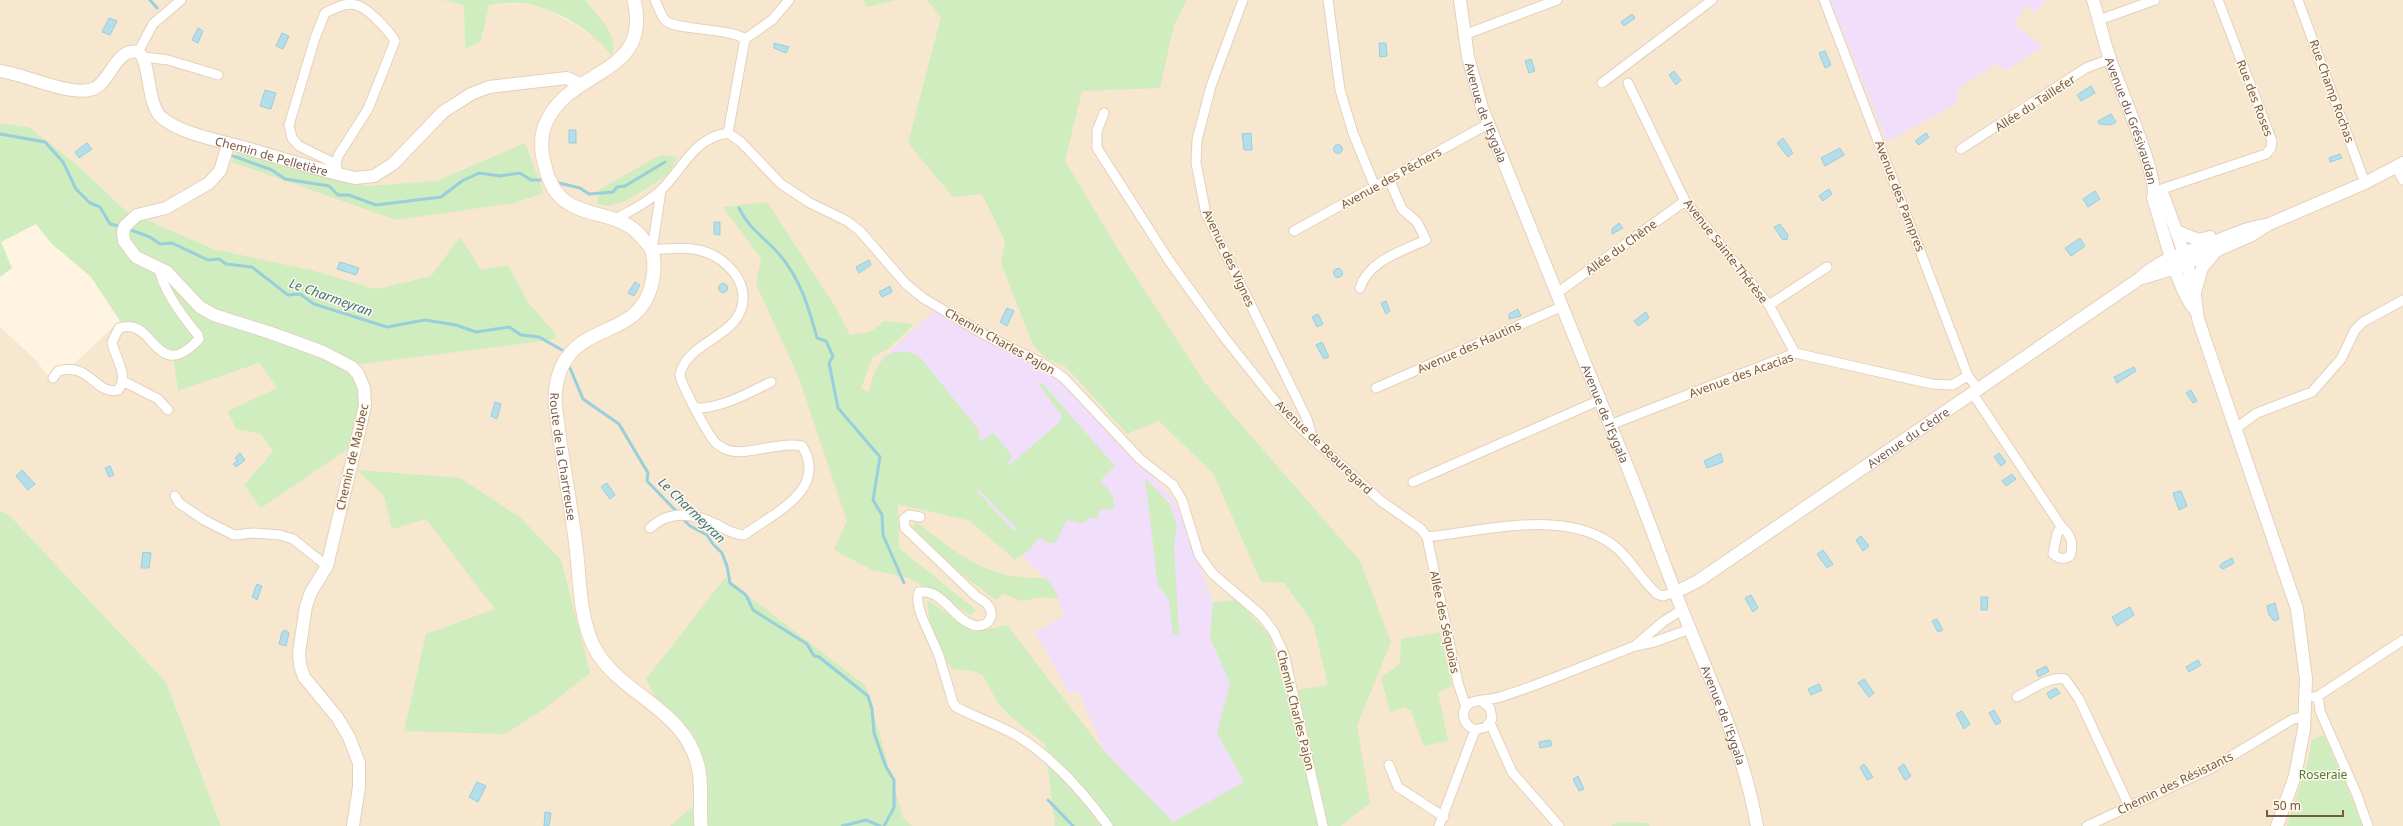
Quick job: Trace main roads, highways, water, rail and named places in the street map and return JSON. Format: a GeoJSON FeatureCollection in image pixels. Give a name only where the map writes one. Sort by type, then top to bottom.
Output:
{"type":"FeatureCollection","features":[{"type":"Feature","properties":{"kind":"main road","name":"Route de la Chartreuse"},"geometry":{"type":"LineString","coordinates":[[634,0],[638,32],[631,46],[614,65],[580,84],[569,92],[551,113],[545,126],[541,144],[547,178],[559,197],[574,207],[616,219],[633,229],[652,250],[654,270],[652,283],[643,305],[632,317],[619,326],[587,341],[570,353],[559,371],[555,402],[582,601],[590,638],[606,666],[672,720],[689,743],[698,765],[701,779],[701,826]]}},
{"type":"Feature","properties":{"kind":"water"},"geometry":{"type":"Polygon","coordinates":[[[1632,14],[1635,18],[1624,26],[1621,22],[1632,14]]]}},
{"type":"Feature","properties":{"kind":"water"},"geometry":{"type":"Polygon","coordinates":[[[109,18],[117,21],[110,35],[102,32],[109,18]]]}},
{"type":"Feature","properties":{"kind":"water"},"geometry":{"type":"Polygon","coordinates":[[[198,28],[203,31],[198,43],[192,40],[198,28]]]}},
{"type":"Feature","properties":{"kind":"water"},"geometry":{"type":"Polygon","coordinates":[[[282,33],[289,36],[283,49],[276,46],[282,33]]]}},
{"type":"Feature","properties":{"kind":"water"},"geometry":{"type":"Polygon","coordinates":[[[774,43],[789,47],[786,53],[774,48],[774,43]]]}},
{"type":"Feature","properties":{"kind":"water"},"geometry":{"type":"Polygon","coordinates":[[[1379,43],[1386,43],[1387,56],[1380,57],[1379,43]]]}},
{"type":"Feature","properties":{"kind":"water"},"geometry":{"type":"Polygon","coordinates":[[[1825,51],[1831,65],[1825,68],[1819,53],[1825,51]]]}},
{"type":"Feature","properties":{"kind":"water"},"geometry":{"type":"Polygon","coordinates":[[[1531,59],[1535,71],[1529,73],[1525,61],[1531,59]]]}},
{"type":"Feature","properties":{"kind":"water"},"geometry":{"type":"Polygon","coordinates":[[[1674,71],[1681,80],[1676,85],[1669,75],[1674,71]]]}},
{"type":"Feature","properties":{"kind":"water"},"geometry":{"type":"Polygon","coordinates":[[[2091,86],[2095,93],[2081,101],[2077,95],[2091,86]]]}},
{"type":"Feature","properties":{"kind":"water"},"geometry":{"type":"Polygon","coordinates":[[[265,90],[276,93],[271,109],[260,106],[265,90]]]}},
{"type":"Feature","properties":{"kind":"water"},"geometry":{"type":"Polygon","coordinates":[[[2111,114],[2116,122],[2111,125],[2099,124],[2098,121],[2111,114]]]}},
{"type":"Feature","properties":{"kind":"water"},"geometry":{"type":"Polygon","coordinates":[[[569,130],[576,130],[576,143],[569,143],[569,130]]]}},
{"type":"Feature","properties":{"kind":"water"},"geometry":{"type":"Polygon","coordinates":[[[1251,133],[1252,150],[1244,150],[1242,134],[1251,133]]]}},
{"type":"Feature","properties":{"kind":"water"},"geometry":{"type":"Polygon","coordinates":[[[1926,133],[1929,137],[1919,145],[1915,141],[1926,133]]]}},
{"type":"Feature","properties":{"kind":"water"},"geometry":{"type":"Polygon","coordinates":[[[1783,138],[1793,153],[1788,157],[1777,143],[1783,138]]]}},
{"type":"Feature","properties":{"kind":"water"},"geometry":{"type":"Polygon","coordinates":[[[87,143],[92,149],[79,158],[75,152],[87,143]]]}},
{"type":"Feature","properties":{"kind":"water"},"geometry":{"type":"Polygon","coordinates":[[[1338,144],[1343,149],[1338,154],[1333,149],[1338,144]]]}},
{"type":"Feature","properties":{"kind":"water"},"geometry":{"type":"Polygon","coordinates":[[[1840,148],[1844,155],[1825,166],[1821,158],[1840,148]]]}},
{"type":"Feature","properties":{"kind":"water"},"geometry":{"type":"Polygon","coordinates":[[[2340,154],[2342,158],[2330,162],[2329,158],[2340,154]]]}},
{"type":"Feature","properties":{"kind":"water"},"geometry":{"type":"Polygon","coordinates":[[[1829,189],[1832,194],[1823,201],[1819,196],[1829,189]]]}},
{"type":"Feature","properties":{"kind":"water"},"geometry":{"type":"Polygon","coordinates":[[[2095,191],[2100,199],[2088,207],[2083,199],[2095,191]]]}},
{"type":"Feature","properties":{"kind":"water"},"geometry":{"type":"Polygon","coordinates":[[[714,222],[720,222],[720,235],[714,234],[714,222]]]}},
{"type":"Feature","properties":{"kind":"water"},"geometry":{"type":"Polygon","coordinates":[[[1619,223],[1623,228],[1612,234],[1612,229],[1619,223]]]}},
{"type":"Feature","properties":{"kind":"water"},"geometry":{"type":"Polygon","coordinates":[[[1780,224],[1788,235],[1787,240],[1782,239],[1774,227],[1780,224]]]}},
{"type":"Feature","properties":{"kind":"water"},"geometry":{"type":"Polygon","coordinates":[[[2080,238],[2085,246],[2071,256],[2065,248],[2080,238]]]}},
{"type":"Feature","properties":{"kind":"water"},"geometry":{"type":"Polygon","coordinates":[[[869,260],[871,265],[859,273],[856,267],[869,260]]]}},
{"type":"Feature","properties":{"kind":"water"},"geometry":{"type":"Polygon","coordinates":[[[340,262],[359,268],[356,275],[337,269],[340,262]]]}},
{"type":"Feature","properties":{"kind":"water"},"geometry":{"type":"Polygon","coordinates":[[[1338,268],[1343,273],[1338,278],[1333,273],[1338,268]]]}},
{"type":"Feature","properties":{"kind":"water"},"geometry":{"type":"Polygon","coordinates":[[[635,282],[640,285],[634,296],[628,293],[635,282]]]}},
{"type":"Feature","properties":{"kind":"water"},"geometry":{"type":"Polygon","coordinates":[[[723,283],[728,288],[723,293],[718,288],[723,283]]]}},
{"type":"Feature","properties":{"kind":"water"},"geometry":{"type":"Polygon","coordinates":[[[890,286],[892,292],[882,297],[879,292],[890,286]]]}},
{"type":"Feature","properties":{"kind":"water"},"geometry":{"type":"Polygon","coordinates":[[[1386,301],[1390,311],[1386,314],[1381,303],[1386,301]]]}},
{"type":"Feature","properties":{"kind":"water"},"geometry":{"type":"Polygon","coordinates":[[[1007,308],[1014,311],[1007,326],[1000,322],[1007,308]]]}},
{"type":"Feature","properties":{"kind":"water"},"geometry":{"type":"Polygon","coordinates":[[[1518,309],[1521,316],[1509,319],[1509,314],[1518,309]]]}},
{"type":"Feature","properties":{"kind":"water"},"geometry":{"type":"Polygon","coordinates":[[[1646,312],[1649,318],[1638,326],[1634,321],[1646,312]]]}},
{"type":"Feature","properties":{"kind":"water"},"geometry":{"type":"Polygon","coordinates":[[[1318,314],[1323,324],[1317,327],[1312,317],[1318,314]]]}},
{"type":"Feature","properties":{"kind":"water"},"geometry":{"type":"Polygon","coordinates":[[[1322,342],[1329,357],[1324,359],[1316,345],[1322,342]]]}},
{"type":"Feature","properties":{"kind":"water"},"geometry":{"type":"Polygon","coordinates":[[[2134,367],[2136,371],[2117,383],[2114,377],[2134,367]]]}},
{"type":"Feature","properties":{"kind":"water"},"geometry":{"type":"Polygon","coordinates":[[[2191,390],[2197,401],[2193,403],[2186,393],[2191,390]]]}},
{"type":"Feature","properties":{"kind":"water"},"geometry":{"type":"Polygon","coordinates":[[[495,402],[501,404],[497,419],[491,416],[495,402]]]}},
{"type":"Feature","properties":{"kind":"water"},"geometry":{"type":"Polygon","coordinates":[[[240,453],[245,460],[236,467],[233,464],[238,460],[235,458],[240,453]]]}},
{"type":"Feature","properties":{"kind":"water"},"geometry":{"type":"Polygon","coordinates":[[[1721,453],[1723,462],[1707,468],[1704,461],[1721,453]]]}},
{"type":"Feature","properties":{"kind":"water"},"geometry":{"type":"Polygon","coordinates":[[[1999,453],[2006,462],[2001,466],[1994,457],[1999,453]]]}},
{"type":"Feature","properties":{"kind":"water"},"geometry":{"type":"Polygon","coordinates":[[[110,466],[114,475],[109,477],[105,468],[110,466]]]}},
{"type":"Feature","properties":{"kind":"water"},"geometry":{"type":"Polygon","coordinates":[[[22,470],[35,484],[28,490],[16,476],[22,470]]]}},
{"type":"Feature","properties":{"kind":"water"},"geometry":{"type":"Polygon","coordinates":[[[2012,474],[2016,479],[2006,486],[2002,481],[2012,474]]]}},
{"type":"Feature","properties":{"kind":"water"},"geometry":{"type":"Polygon","coordinates":[[[607,483],[615,495],[610,499],[601,487],[607,483]]]}},
{"type":"Feature","properties":{"kind":"water"},"geometry":{"type":"Polygon","coordinates":[[[2181,491],[2187,506],[2179,510],[2173,493],[2181,491]]]}},
{"type":"Feature","properties":{"kind":"water"},"geometry":{"type":"Polygon","coordinates":[[[1861,536],[1869,546],[1863,551],[1856,540],[1861,536]]]}},
{"type":"Feature","properties":{"kind":"water"},"geometry":{"type":"Polygon","coordinates":[[[1823,550],[1833,564],[1827,568],[1817,554],[1823,550]]]}},
{"type":"Feature","properties":{"kind":"water"},"geometry":{"type":"Polygon","coordinates":[[[143,552],[151,553],[149,568],[141,568],[143,552]]]}},
{"type":"Feature","properties":{"kind":"water"},"geometry":{"type":"Polygon","coordinates":[[[2232,558],[2234,563],[2223,569],[2220,567],[2221,564],[2232,558]]]}},
{"type":"Feature","properties":{"kind":"water"},"geometry":{"type":"Polygon","coordinates":[[[257,584],[262,586],[257,600],[252,597],[257,584]]]}},
{"type":"Feature","properties":{"kind":"water"},"geometry":{"type":"Polygon","coordinates":[[[1751,595],[1758,608],[1753,612],[1745,598],[1751,595]]]}},
{"type":"Feature","properties":{"kind":"water"},"geometry":{"type":"Polygon","coordinates":[[[1981,597],[1988,597],[1987,610],[1981,610],[1981,597]]]}},
{"type":"Feature","properties":{"kind":"water"},"geometry":{"type":"Polygon","coordinates":[[[2275,603],[2279,619],[2274,621],[2269,615],[2267,606],[2275,603]]]}},
{"type":"Feature","properties":{"kind":"water"},"geometry":{"type":"Polygon","coordinates":[[[2130,607],[2134,615],[2117,626],[2112,617],[2130,607]]]}},
{"type":"Feature","properties":{"kind":"water"},"geometry":{"type":"Polygon","coordinates":[[[1937,619],[1943,630],[1938,632],[1932,621],[1937,619]]]}},
{"type":"Feature","properties":{"kind":"water"},"geometry":{"type":"Polygon","coordinates":[[[285,630],[289,633],[286,646],[279,644],[282,632],[285,630]]]}},
{"type":"Feature","properties":{"kind":"water"},"geometry":{"type":"Polygon","coordinates":[[[2198,660],[2201,665],[2189,672],[2186,667],[2198,660]]]}},
{"type":"Feature","properties":{"kind":"water"},"geometry":{"type":"Polygon","coordinates":[[[2046,666],[2049,671],[2039,677],[2036,671],[2046,666]]]}},
{"type":"Feature","properties":{"kind":"water"},"geometry":{"type":"Polygon","coordinates":[[[1864,679],[1874,693],[1869,697],[1858,683],[1864,679]]]}},
{"type":"Feature","properties":{"kind":"water"},"geometry":{"type":"Polygon","coordinates":[[[1819,684],[1822,690],[1811,695],[1808,689],[1819,684]]]}},
{"type":"Feature","properties":{"kind":"water"},"geometry":{"type":"Polygon","coordinates":[[[2056,688],[2060,693],[2050,699],[2047,693],[2056,688]]]}},
{"type":"Feature","properties":{"kind":"water"},"geometry":{"type":"Polygon","coordinates":[[[1994,710],[2001,722],[1996,725],[1989,713],[1994,710]]]}},
{"type":"Feature","properties":{"kind":"water"},"geometry":{"type":"Polygon","coordinates":[[[1962,711],[1970,724],[1964,729],[1956,714],[1962,711]]]}},
{"type":"Feature","properties":{"kind":"water"},"geometry":{"type":"Polygon","coordinates":[[[1550,740],[1552,743],[1551,746],[1540,748],[1539,742],[1550,740]]]}},
{"type":"Feature","properties":{"kind":"water"},"geometry":{"type":"Polygon","coordinates":[[[1864,764],[1873,777],[1867,780],[1860,767],[1864,764]]]}},
{"type":"Feature","properties":{"kind":"water"},"geometry":{"type":"Polygon","coordinates":[[[1904,764],[1911,776],[1905,780],[1898,768],[1904,764]]]}},
{"type":"Feature","properties":{"kind":"water"},"geometry":{"type":"Polygon","coordinates":[[[1578,776],[1584,789],[1579,791],[1573,779],[1578,776]]]}},
{"type":"Feature","properties":{"kind":"water"},"geometry":{"type":"Polygon","coordinates":[[[477,782],[486,786],[478,802],[469,797],[477,782]]]}},
{"type":"Feature","properties":{"kind":"water"},"geometry":{"type":"Polygon","coordinates":[[[545,812],[551,813],[549,826],[544,826],[545,812]]]}},
{"type":"Feature","properties":{"kind":"waterway"},"geometry":{"type":"LineString","coordinates":[[150,0],[157,8]]}},
{"type":"Feature","properties":{"kind":"waterway","name":"Le Charmeyran"},"geometry":{"type":"LineString","coordinates":[[0,134],[45,142],[63,162],[76,189],[90,203],[100,207],[110,224],[123,227]]}},
{"type":"Feature","properties":{"kind":"waterway"},"geometry":{"type":"LineString","coordinates":[[233,156],[272,170],[285,179],[329,186],[338,195],[349,195],[376,205],[441,197],[462,181],[479,173],[500,176],[520,173],[531,180],[541,180]]}},
{"type":"Feature","properties":{"kind":"waterway"},"geometry":{"type":"LineString","coordinates":[[559,183],[580,188],[589,194],[613,192],[617,187],[625,186],[665,162]]}},
{"type":"Feature","properties":{"kind":"waterway"},"geometry":{"type":"LineString","coordinates":[[739,208],[747,222],[779,254],[793,273],[803,294],[817,338],[826,341],[833,356],[829,363],[838,408],[880,457],[873,500],[882,515],[883,535],[904,583]]}},
{"type":"Feature","properties":{"kind":"waterway","name":"Le Charmeyran"},"geometry":{"type":"LineString","coordinates":[[128,229],[150,237],[160,244],[172,243],[208,260],[219,259],[226,264],[252,267],[288,295],[300,294],[314,304],[387,327],[425,320],[456,325],[476,332],[509,327],[521,335],[539,337],[562,350]]}},
{"type":"Feature","properties":{"kind":"waterway","name":"Le Charmeyran"},"geometry":{"type":"LineString","coordinates":[[570,368],[583,399],[619,424],[648,473],[647,481],[679,514]]}},
{"type":"Feature","properties":{"kind":"waterway","name":"Le Charmeyran"},"geometry":{"type":"LineString","coordinates":[[682,518],[690,526],[707,535],[722,553],[727,566],[730,583],[746,595],[753,610],[807,644],[814,656],[819,657],[868,696],[872,709],[874,733],[886,767],[894,780],[894,807],[891,814]]}},
{"type":"Feature","properties":{"kind":"waterway"},"geometry":{"type":"LineString","coordinates":[[1048,800],[1073,826]]}},
{"type":"Feature","properties":{"kind":"waterway","name":"Le Charmeyran"},"geometry":{"type":"LineString","coordinates":[[884,826],[890,815]]}},
{"type":"Feature","properties":{"kind":"waterway"},"geometry":{"type":"LineString","coordinates":[[842,826],[866,820],[880,826]]}},
{"type":"Feature","properties":{"kind":"park label","name":"Roseraie"},"geometry":{"type":"Point","coordinates":[2323,774]}}]}
